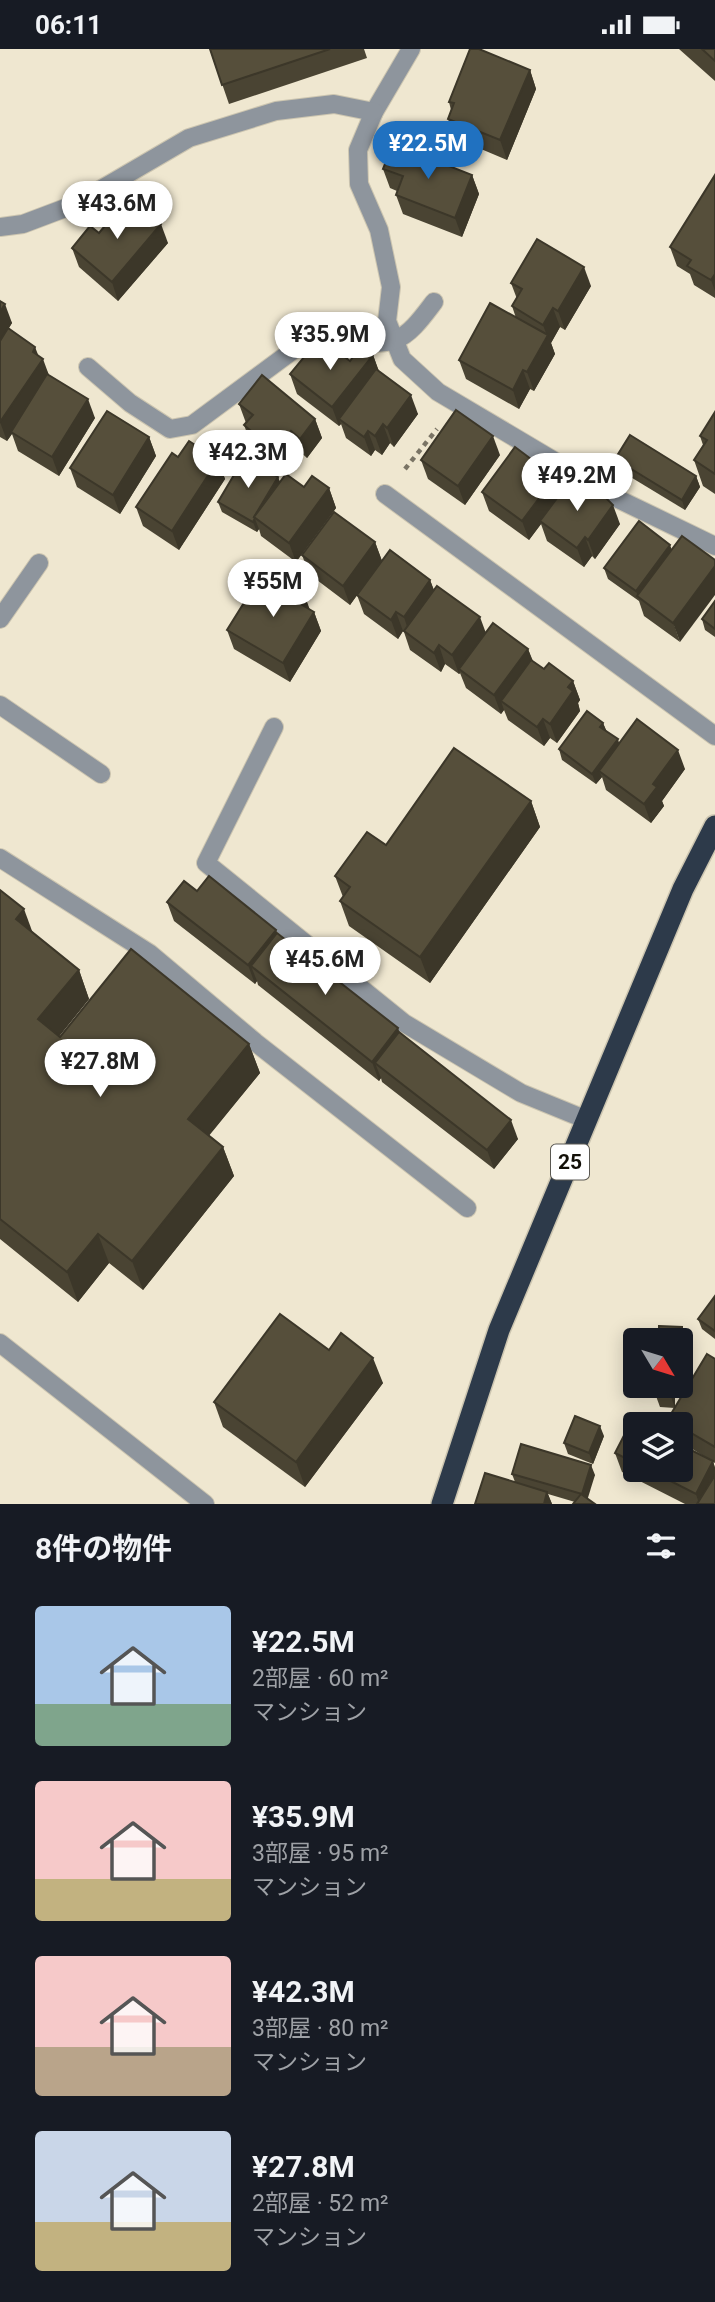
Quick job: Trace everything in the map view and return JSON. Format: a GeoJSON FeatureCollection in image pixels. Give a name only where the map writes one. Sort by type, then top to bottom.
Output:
{"type":"FeatureCollection","features":[{"type":"Feature","properties":{"kind":"highway","name":"25"},"geometry":{"type":"LineString","coordinates":[[442,1504],[499,1330],[683,889],[715,826]]}},
{"type":"Feature","properties":{"kind":"street"},"geometry":{"type":"LineString","coordinates":[[411,49],[374,112],[358,150],[359,184],[379,230],[391,287],[387,321],[402,359],[438,392],[621,500],[715,546]]}},
{"type":"Feature","properties":{"kind":"street"},"geometry":{"type":"LineString","coordinates":[[0,227],[23,224],[76,204],[189,138],[276,111],[334,104],[374,112]]}},
{"type":"Feature","properties":{"kind":"street"},"geometry":{"type":"LineString","coordinates":[[88,367],[130,403],[170,429],[192,425],[319,331],[365,342],[395,341],[415,326],[434,302]]}},
{"type":"Feature","properties":{"kind":"street"},"geometry":{"type":"LineString","coordinates":[[385,494],[715,736]]}},
{"type":"Feature","properties":{"kind":"street"},"geometry":{"type":"LineString","coordinates":[[0,619],[40,563]]}},
{"type":"Feature","properties":{"kind":"street"},"geometry":{"type":"LineString","coordinates":[[0,705],[101,774]]}},
{"type":"Feature","properties":{"kind":"street"},"geometry":{"type":"LineString","coordinates":[[274,727],[206,863],[404,1023],[521,1093],[587,1120]]}},
{"type":"Feature","properties":{"kind":"street"},"geometry":{"type":"LineString","coordinates":[[0,858],[149,953],[255,1042],[467,1208]]}},
{"type":"Feature","properties":{"kind":"street"},"geometry":{"type":"LineString","coordinates":[[0,1343],[205,1504]]}},
{"type":"Feature","properties":{"kind":"path"},"geometry":{"type":"LineString","coordinates":[[385,494],[457,403]]}},
{"type":"Feature","properties":{"kind":"building"},"geometry":{"type":"Polygon","coordinates":[[[210,49],[330,49],[222,85],[210,49]]]}},
{"type":"Feature","properties":{"kind":"building"},"geometry":{"type":"Polygon","coordinates":[[[470,49],[479,49],[530,70],[500,140],[448,119],[454,103],[449,102],[470,49]]]}},
{"type":"Feature","properties":{"kind":"building"},"geometry":{"type":"Polygon","coordinates":[[[702,49],[715,49],[715,61],[702,49]]]}},
{"type":"Feature","properties":{"kind":"building"},"geometry":{"type":"Polygon","coordinates":[[[393,144],[472,175],[455,218],[396,195],[403,176],[383,169],[393,144]]]}},
{"type":"Feature","properties":{"kind":"building"},"geometry":{"type":"Polygon","coordinates":[[[715,175],[715,274],[711,280],[687,266],[691,260],[670,247],[715,175]]]}},
{"type":"Feature","properties":{"kind":"building"},"geometry":{"type":"Polygon","coordinates":[[[138,203],[161,224],[112,282],[72,248],[90,226],[99,233],[119,209],[127,216],[138,203]]]}},
{"type":"Feature","properties":{"kind":"building"},"geometry":{"type":"Polygon","coordinates":[[[537,239],[584,267],[558,311],[553,308],[543,325],[512,306],[522,289],[511,283],[537,239]]]}},
{"type":"Feature","properties":{"kind":"building"},"geometry":{"type":"Polygon","coordinates":[[[490,303],[548,335],[527,372],[523,370],[513,390],[459,360],[490,303]]]}},
{"type":"Feature","properties":{"kind":"building"},"geometry":{"type":"Polygon","coordinates":[[[8,328],[35,347],[33,352],[43,359],[0,422],[0,341],[8,328]]]}},
{"type":"Feature","properties":{"kind":"building"},"geometry":{"type":"Polygon","coordinates":[[[328,344],[350,361],[361,346],[373,355],[332,407],[290,374],[309,351],[318,357],[328,344]]]}},
{"type":"Feature","properties":{"kind":"building"},"geometry":{"type":"Polygon","coordinates":[[[376,369],[411,395],[387,428],[383,424],[375,436],[368,431],[364,437],[339,419],[376,369]]]}},
{"type":"Feature","properties":{"kind":"building"},"geometry":{"type":"Polygon","coordinates":[[[47,374],[88,399],[52,457],[11,432],[47,374]]]}},
{"type":"Feature","properties":{"kind":"building"},"geometry":{"type":"Polygon","coordinates":[[[262,375],[315,419],[300,439],[291,431],[274,451],[244,425],[253,415],[239,404],[262,375]]]}},
{"type":"Feature","properties":{"kind":"building"},"geometry":{"type":"Polygon","coordinates":[[[456,410],[493,436],[458,486],[421,460],[456,410]]]}},
{"type":"Feature","properties":{"kind":"building"},"geometry":{"type":"Polygon","coordinates":[[[107,411],[149,437],[113,495],[70,468],[107,411]]]}},
{"type":"Feature","properties":{"kind":"building"},"geometry":{"type":"Polygon","coordinates":[[[715,412],[715,474],[694,460],[707,440],[700,436],[715,412]]]}},
{"type":"Feature","properties":{"kind":"building"},"geometry":{"type":"Polygon","coordinates":[[[630,435],[696,476],[682,500],[615,459],[630,435]]]}},
{"type":"Feature","properties":{"kind":"building"},"geometry":{"type":"Polygon","coordinates":[[[189,441],[218,460],[172,531],[136,507],[172,453],[178,457],[189,441]]]}},
{"type":"Feature","properties":{"kind":"building"},"geometry":{"type":"Polygon","coordinates":[[[515,447],[535,462],[541,455],[551,462],[548,466],[558,473],[522,521],[482,492],[515,447]]]}},
{"type":"Feature","properties":{"kind":"building"},"geometry":{"type":"Polygon","coordinates":[[[244,458],[278,477],[253,522],[218,502],[244,458]]]}},
{"type":"Feature","properties":{"kind":"building"},"geometry":{"type":"Polygon","coordinates":[[[286,474],[304,487],[312,476],[329,488],[289,543],[254,517],[286,474]]]}},
{"type":"Feature","properties":{"kind":"building"},"geometry":{"type":"Polygon","coordinates":[[[572,478],[591,492],[595,487],[613,505],[588,540],[585,537],[577,548],[540,521],[572,478]]]}},
{"type":"Feature","properties":{"kind":"building"},"geometry":{"type":"Polygon","coordinates":[[[334,512],[375,542],[343,586],[302,555],[334,512]]]}},
{"type":"Feature","properties":{"kind":"building"},"geometry":{"type":"Polygon","coordinates":[[[639,521],[670,545],[636,591],[604,568],[639,521]]]}},
{"type":"Feature","properties":{"kind":"building"},"geometry":{"type":"Polygon","coordinates":[[[682,536],[715,560],[715,566],[673,623],[637,596],[682,536]]]}},
{"type":"Feature","properties":{"kind":"building"},"geometry":{"type":"Polygon","coordinates":[[[390,550],[430,580],[404,617],[396,612],[391,620],[357,595],[390,550]]]}},
{"type":"Feature","properties":{"kind":"building"},"geometry":{"type":"Polygon","coordinates":[[[276,575],[303,591],[297,602],[314,612],[283,663],[227,630],[252,590],[263,597],[276,575]]]}},
{"type":"Feature","properties":{"kind":"building"},"geometry":{"type":"Polygon","coordinates":[[[437,586],[480,617],[452,655],[439,645],[434,653],[404,631],[437,586]]]}},
{"type":"Feature","properties":{"kind":"building"},"geometry":{"type":"Polygon","coordinates":[[[715,601],[715,629],[702,619],[715,601]]]}},
{"type":"Feature","properties":{"kind":"building"},"geometry":{"type":"Polygon","coordinates":[[[493,623],[528,649],[494,695],[459,669],[493,623]]]}},
{"type":"Feature","properties":{"kind":"building"},"geometry":{"type":"Polygon","coordinates":[[[531,660],[544,669],[549,663],[573,681],[568,687],[573,691],[550,724],[543,719],[537,727],[501,701],[531,660]]]}},
{"type":"Feature","properties":{"kind":"building"},"geometry":{"type":"Polygon","coordinates":[[[587,711],[603,723],[600,727],[618,739],[592,774],[559,749],[587,711]]]}},
{"type":"Feature","properties":{"kind":"building"},"geometry":{"type":"Polygon","coordinates":[[[637,719],[678,750],[653,784],[657,787],[644,804],[599,771],[637,719]]]}},
{"type":"Feature","properties":{"kind":"building"},"geometry":{"type":"Polygon","coordinates":[[[454,748],[531,801],[420,957],[340,901],[350,887],[335,876],[367,832],[386,845],[454,748]]]}},
{"type":"Feature","properties":{"kind":"building"},"geometry":{"type":"Polygon","coordinates":[[[209,876],[276,930],[248,965],[167,902],[184,881],[197,891],[209,876]]]}},
{"type":"Feature","properties":{"kind":"building"},"geometry":{"type":"Polygon","coordinates":[[[0,890],[24,909],[16,919],[79,970],[38,1019],[60,1037],[131,949],[249,1044],[188,1119],[223,1147],[132,1261],[98,1234],[67,1272],[0,1219],[0,890]]]}},
{"type":"Feature","properties":{"kind":"building"},"geometry":{"type":"Polygon","coordinates":[[[277,933],[398,1028],[372,1062],[251,966],[277,933]]]}},
{"type":"Feature","properties":{"kind":"building"},"geometry":{"type":"Polygon","coordinates":[[[399,1032],[511,1120],[487,1150],[375,1063],[399,1032]]]}},
{"type":"Feature","properties":{"kind":"building"},"geometry":{"type":"Polygon","coordinates":[[[715,1296],[715,1331],[698,1319],[715,1296]]]}},
{"type":"Feature","properties":{"kind":"building"},"geometry":{"type":"Polygon","coordinates":[[[280,1314],[329,1350],[341,1333],[373,1358],[296,1462],[214,1402],[280,1314]]]}},
{"type":"Feature","properties":{"kind":"building"},"geometry":{"type":"Polygon","coordinates":[[[659,1326],[682,1327],[682,1328],[659,1326]]]}},
{"type":"Feature","properties":{"kind":"building"},"geometry":{"type":"Polygon","coordinates":[[[707,1354],[715,1359],[715,1447],[693,1434],[693,1412],[672,1412],[681,1398],[693,1398],[693,1377],[707,1354]]]}},
{"type":"Feature","properties":{"kind":"building"},"geometry":{"type":"Polygon","coordinates":[[[575,1416],[600,1426],[589,1453],[564,1443],[575,1416]]]}},
{"type":"Feature","properties":{"kind":"building"},"geometry":{"type":"Polygon","coordinates":[[[623,1437],[623,1457],[615,1453],[623,1437]]]}},
{"type":"Feature","properties":{"kind":"building"},"geometry":{"type":"Polygon","coordinates":[[[521,1444],[591,1465],[582,1494],[512,1474],[521,1444]]]}},
{"type":"Feature","properties":{"kind":"building"},"geometry":{"type":"Polygon","coordinates":[[[693,1451],[713,1461],[696,1494],[672,1482],[693,1482],[693,1451]]]}},
{"type":"Feature","properties":{"kind":"building"},"geometry":{"type":"Polygon","coordinates":[[[485,1473],[547,1492],[544,1504],[475,1504],[485,1473]]]}},
{"type":"Feature","properties":{"kind":"building"},"geometry":{"type":"Polygon","coordinates":[[[715,1475],[715,1504],[697,1504],[715,1475]]]}},
{"type":"Feature","properties":{"kind":"building"},"geometry":{"type":"Polygon","coordinates":[[[581,1494],[595,1504],[573,1504],[581,1494]]]}}]}
